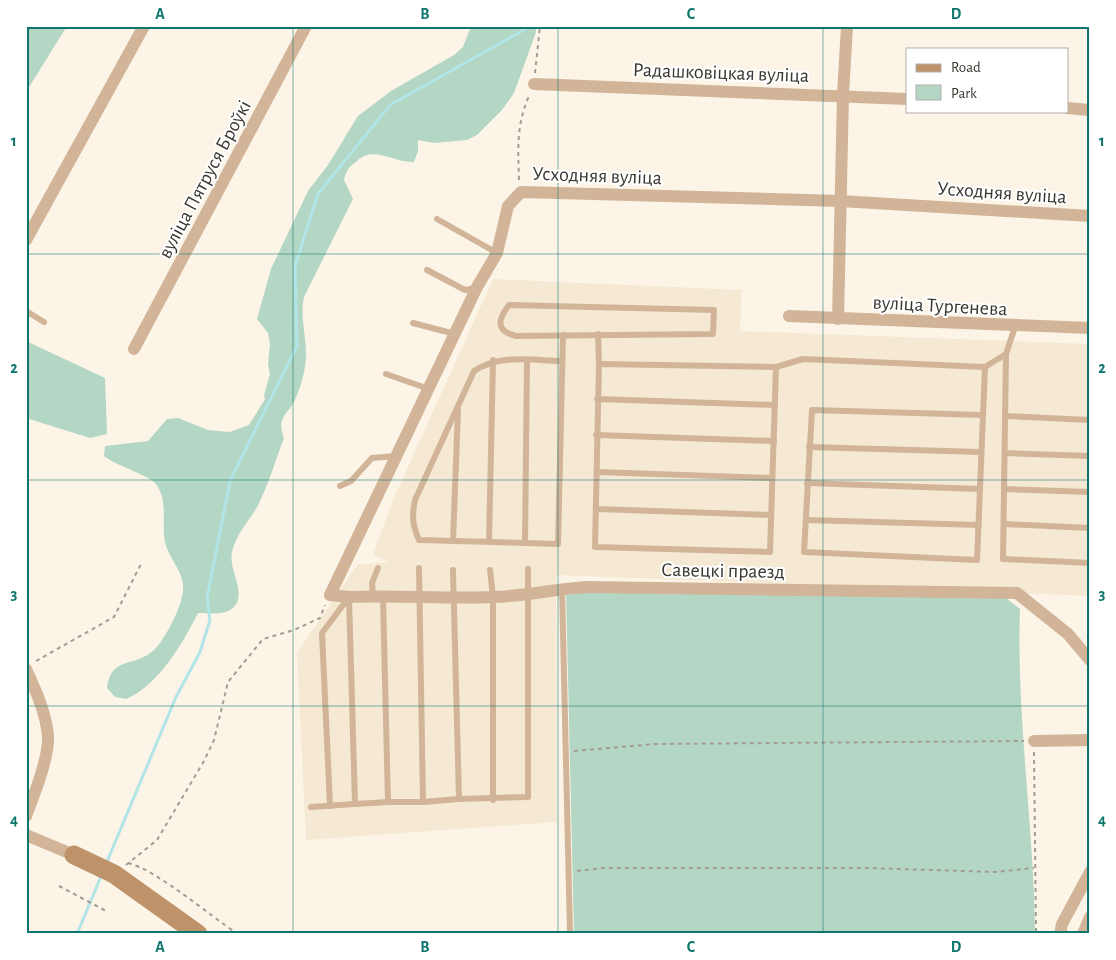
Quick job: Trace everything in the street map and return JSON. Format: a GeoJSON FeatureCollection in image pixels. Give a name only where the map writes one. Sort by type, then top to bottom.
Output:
{"type":"FeatureCollection","features":[{"type":"Feature","properties":{"kind":"street"},"geometry":{"type":"LineString","coordinates":[[26,240],[144,26]]}},
{"type":"Feature","properties":{"kind":"street","name":"вуліца Пятруся Броўкі"},"geometry":{"type":"LineString","coordinates":[[134,349],[306,26]]}},
{"type":"Feature","properties":{"kind":"street"},"geometry":{"type":"LineString","coordinates":[[838,319],[842,95],[847,26]]}},
{"type":"Feature","properties":{"kind":"street","name":"Радашковіцкая вуліца"},"geometry":{"type":"LineString","coordinates":[[534,84],[906,99]]}},
{"type":"Feature","properties":{"kind":"street"},"geometry":{"type":"LineString","coordinates":[[1068,108],[1090,110]]}},
{"type":"Feature","properties":{"kind":"street","name":"Усходняя вуліца"},"geometry":{"type":"LineString","coordinates":[[330,595],[430,389],[477,287],[496,253],[508,206],[521,192],[840,201],[1090,216]]}},
{"type":"Feature","properties":{"kind":"street","name":"вуліца Тургенева"},"geometry":{"type":"LineString","coordinates":[[788,316],[1015,327],[1090,328]]}},
{"type":"Feature","properties":{"kind":"street","name":"Савецкі праезд"},"geometry":{"type":"LineString","coordinates":[[330,595],[421,598],[455,596],[493,597],[530,595],[562,588],[586,587],[1017,593],[1068,634],[1090,660]]}},
{"type":"Feature","properties":{"kind":"street"},"geometry":{"type":"LineString","coordinates":[[26,816],[40,778],[48,738],[30,666]]}},
{"type":"Feature","properties":{"kind":"street"},"geometry":{"type":"LineString","coordinates":[[1034,740],[1090,740]]}},
{"type":"Feature","properties":{"kind":"street"},"geometry":{"type":"LineString","coordinates":[[26,835],[74,854],[121,866],[198,934]]}},
{"type":"Feature","properties":{"kind":"street"},"geometry":{"type":"LineString","coordinates":[[1060,934],[1062,924],[1090,872]]}},
{"type":"Feature","properties":{"kind":"street"},"geometry":{"type":"LineString","coordinates":[[1083,934],[1090,917]]}},
{"type":"Feature","properties":{"kind":"lane"},"geometry":{"type":"LineString","coordinates":[[437,219],[496,253]]}},
{"type":"Feature","properties":{"kind":"lane"},"geometry":{"type":"LineString","coordinates":[[427,270],[465,290],[477,287]]}},
{"type":"Feature","properties":{"kind":"lane"},"geometry":{"type":"LineString","coordinates":[[509,305],[714,310],[714,334],[598,334],[516,336],[506,334],[501,327],[501,316],[509,305]]}},
{"type":"Feature","properties":{"kind":"lane"},"geometry":{"type":"LineString","coordinates":[[26,311],[44,322]]}},
{"type":"Feature","properties":{"kind":"lane"},"geometry":{"type":"LineString","coordinates":[[413,322],[455,334]]}},
{"type":"Feature","properties":{"kind":"lane"},"geometry":{"type":"LineString","coordinates":[[1015,327],[1006,354],[1003,559],[1090,564]]}},
{"type":"Feature","properties":{"kind":"lane"},"geometry":{"type":"LineString","coordinates":[[598,334],[595,547],[770,552],[776,367]]}},
{"type":"Feature","properties":{"kind":"lane"},"geometry":{"type":"LineString","coordinates":[[560,361],[494,360],[474,371],[416,500],[412,515],[414,530],[419,540],[558,544],[560,361],[562,335]]}},
{"type":"Feature","properties":{"kind":"lane"},"geometry":{"type":"LineString","coordinates":[[598,364],[776,367],[803,359],[985,367],[1006,354]]}},
{"type":"Feature","properties":{"kind":"lane"},"geometry":{"type":"LineString","coordinates":[[489,542],[494,360]]}},
{"type":"Feature","properties":{"kind":"lane"},"geometry":{"type":"LineString","coordinates":[[525,543],[527,360]]}},
{"type":"Feature","properties":{"kind":"lane"},"geometry":{"type":"LineString","coordinates":[[983,415],[812,410],[804,552],[977,560],[985,367]]}},
{"type":"Feature","properties":{"kind":"lane"},"geometry":{"type":"LineString","coordinates":[[386,374],[430,389]]}},
{"type":"Feature","properties":{"kind":"lane"},"geometry":{"type":"LineString","coordinates":[[597,399],[775,405]]}},
{"type":"Feature","properties":{"kind":"lane"},"geometry":{"type":"LineString","coordinates":[[452,541],[458,406]]}},
{"type":"Feature","properties":{"kind":"lane"},"geometry":{"type":"LineString","coordinates":[[1006,416],[1090,420]]}},
{"type":"Feature","properties":{"kind":"lane"},"geometry":{"type":"LineString","coordinates":[[596,435],[774,440]]}},
{"type":"Feature","properties":{"kind":"lane"},"geometry":{"type":"LineString","coordinates":[[809,447],[982,452]]}},
{"type":"Feature","properties":{"kind":"lane"},"geometry":{"type":"LineString","coordinates":[[1005,453],[1090,456]]}},
{"type":"Feature","properties":{"kind":"lane"},"geometry":{"type":"LineString","coordinates":[[340,486],[351,481],[372,458],[396,456]]}},
{"type":"Feature","properties":{"kind":"lane"},"geometry":{"type":"LineString","coordinates":[[596,472],[772,478]]}},
{"type":"Feature","properties":{"kind":"lane"},"geometry":{"type":"LineString","coordinates":[[808,484],[980,489]]}},
{"type":"Feature","properties":{"kind":"lane"},"geometry":{"type":"LineString","coordinates":[[1004,489],[1090,492]]}},
{"type":"Feature","properties":{"kind":"lane"},"geometry":{"type":"LineString","coordinates":[[596,509],[771,515]]}},
{"type":"Feature","properties":{"kind":"lane"},"geometry":{"type":"LineString","coordinates":[[806,520],[979,525]]}},
{"type":"Feature","properties":{"kind":"lane"},"geometry":{"type":"LineString","coordinates":[[1004,524],[1090,528]]}},
{"type":"Feature","properties":{"kind":"lane"},"geometry":{"type":"LineString","coordinates":[[378,568],[372,583],[378,597],[388,802]]}},
{"type":"Feature","properties":{"kind":"lane"},"geometry":{"type":"LineString","coordinates":[[420,568],[423,802]]}},
{"type":"Feature","properties":{"kind":"lane"},"geometry":{"type":"LineString","coordinates":[[311,807],[528,797],[530,595],[528,569]]}},
{"type":"Feature","properties":{"kind":"lane"},"geometry":{"type":"LineString","coordinates":[[453,570],[458,799]]}},
{"type":"Feature","properties":{"kind":"lane"},"geometry":{"type":"LineString","coordinates":[[490,570],[493,597],[493,800]]}},
{"type":"Feature","properties":{"kind":"lane"},"geometry":{"type":"LineString","coordinates":[[562,588],[570,934]]}},
{"type":"Feature","properties":{"kind":"lane"},"geometry":{"type":"LineString","coordinates":[[348,597],[355,804]]}},
{"type":"Feature","properties":{"kind":"lane"},"geometry":{"type":"LineString","coordinates":[[330,806],[322,634],[348,597]]}},
{"type":"Feature","properties":{"kind":"path"},"geometry":{"type":"LineString","coordinates":[[521,192],[518,140],[521,115],[534,84],[540,26]]}},
{"type":"Feature","properties":{"kind":"path"},"geometry":{"type":"LineString","coordinates":[[30,666],[114,617],[141,564]]}},
{"type":"Feature","properties":{"kind":"path"},"geometry":{"type":"LineString","coordinates":[[121,866],[157,840],[204,761],[214,740],[228,682],[263,639],[294,630],[320,618],[330,595]]}},
{"type":"Feature","properties":{"kind":"path"},"geometry":{"type":"LineString","coordinates":[[566,751],[654,744],[1034,740],[1036,934]]}},
{"type":"Feature","properties":{"kind":"path"},"geometry":{"type":"LineString","coordinates":[[121,866],[137,865],[238,934]]}},
{"type":"Feature","properties":{"kind":"path"},"geometry":{"type":"LineString","coordinates":[[570,871],[603,868],[865,868],[976,872],[1034,868]]}},
{"type":"Feature","properties":{"kind":"path"},"geometry":{"type":"LineString","coordinates":[[59,886],[108,912]]}},
{"type":"Feature","properties":{"kind":"shaded area"},"geometry":{"type":"Polygon","coordinates":[[[493,279],[742,290],[740,331],[1090,344],[1090,596],[556,575],[557,822],[306,840],[297,653],[357,565],[388,562],[373,555],[392,502],[493,279]]]}},
{"type":"Feature","properties":{"kind":"green space"},"geometry":{"type":"Polygon","coordinates":[[[26,26],[67,26],[26,92],[26,26]]]}},
{"type":"Feature","properties":{"kind":"green space"},"geometry":{"type":"Polygon","coordinates":[[[471,26],[535,26],[536,32],[514,93],[502,110],[477,135],[467,140],[434,143],[418,140],[418,151],[414,162],[370,155],[363,156],[348,169],[344,180],[353,199],[304,297],[303,314],[306,357],[301,383],[295,400],[282,421],[284,438],[264,492],[256,509],[239,535],[232,552],[232,566],[239,595],[237,601],[234,607],[226,612],[198,613],[177,650],[159,674],[138,693],[126,699],[115,697],[107,688],[113,671],[125,663],[147,655],[159,644],[178,610],[183,585],[165,542],[163,504],[159,490],[151,480],[104,456],[105,446],[148,441],[167,419],[178,418],[208,430],[230,432],[249,425],[265,399],[264,395],[270,374],[268,364],[270,344],[268,333],[257,319],[271,269],[308,191],[328,165],[358,116],[391,91],[454,55],[463,47],[471,26]]]}},
{"type":"Feature","properties":{"kind":"green space"},"geometry":{"type":"Polygon","coordinates":[[[26,341],[105,378],[107,434],[90,438],[26,418],[26,341]]]}},
{"type":"Feature","properties":{"kind":"green space"},"geometry":{"type":"Polygon","coordinates":[[[566,592],[1006,598],[1020,609],[1019,650],[1032,852],[1035,934],[574,934],[566,592]]]}},
{"type":"Feature","properties":{"kind":"waterway"},"geometry":{"type":"LineString","coordinates":[[106,864],[176,697],[200,652],[210,620],[207,598],[230,481],[297,346],[295,266],[318,194],[390,105],[531,26]]}},
{"type":"Feature","properties":{"kind":"waterway"},"geometry":{"type":"LineString","coordinates":[[77,934],[102,874]]}}]}
